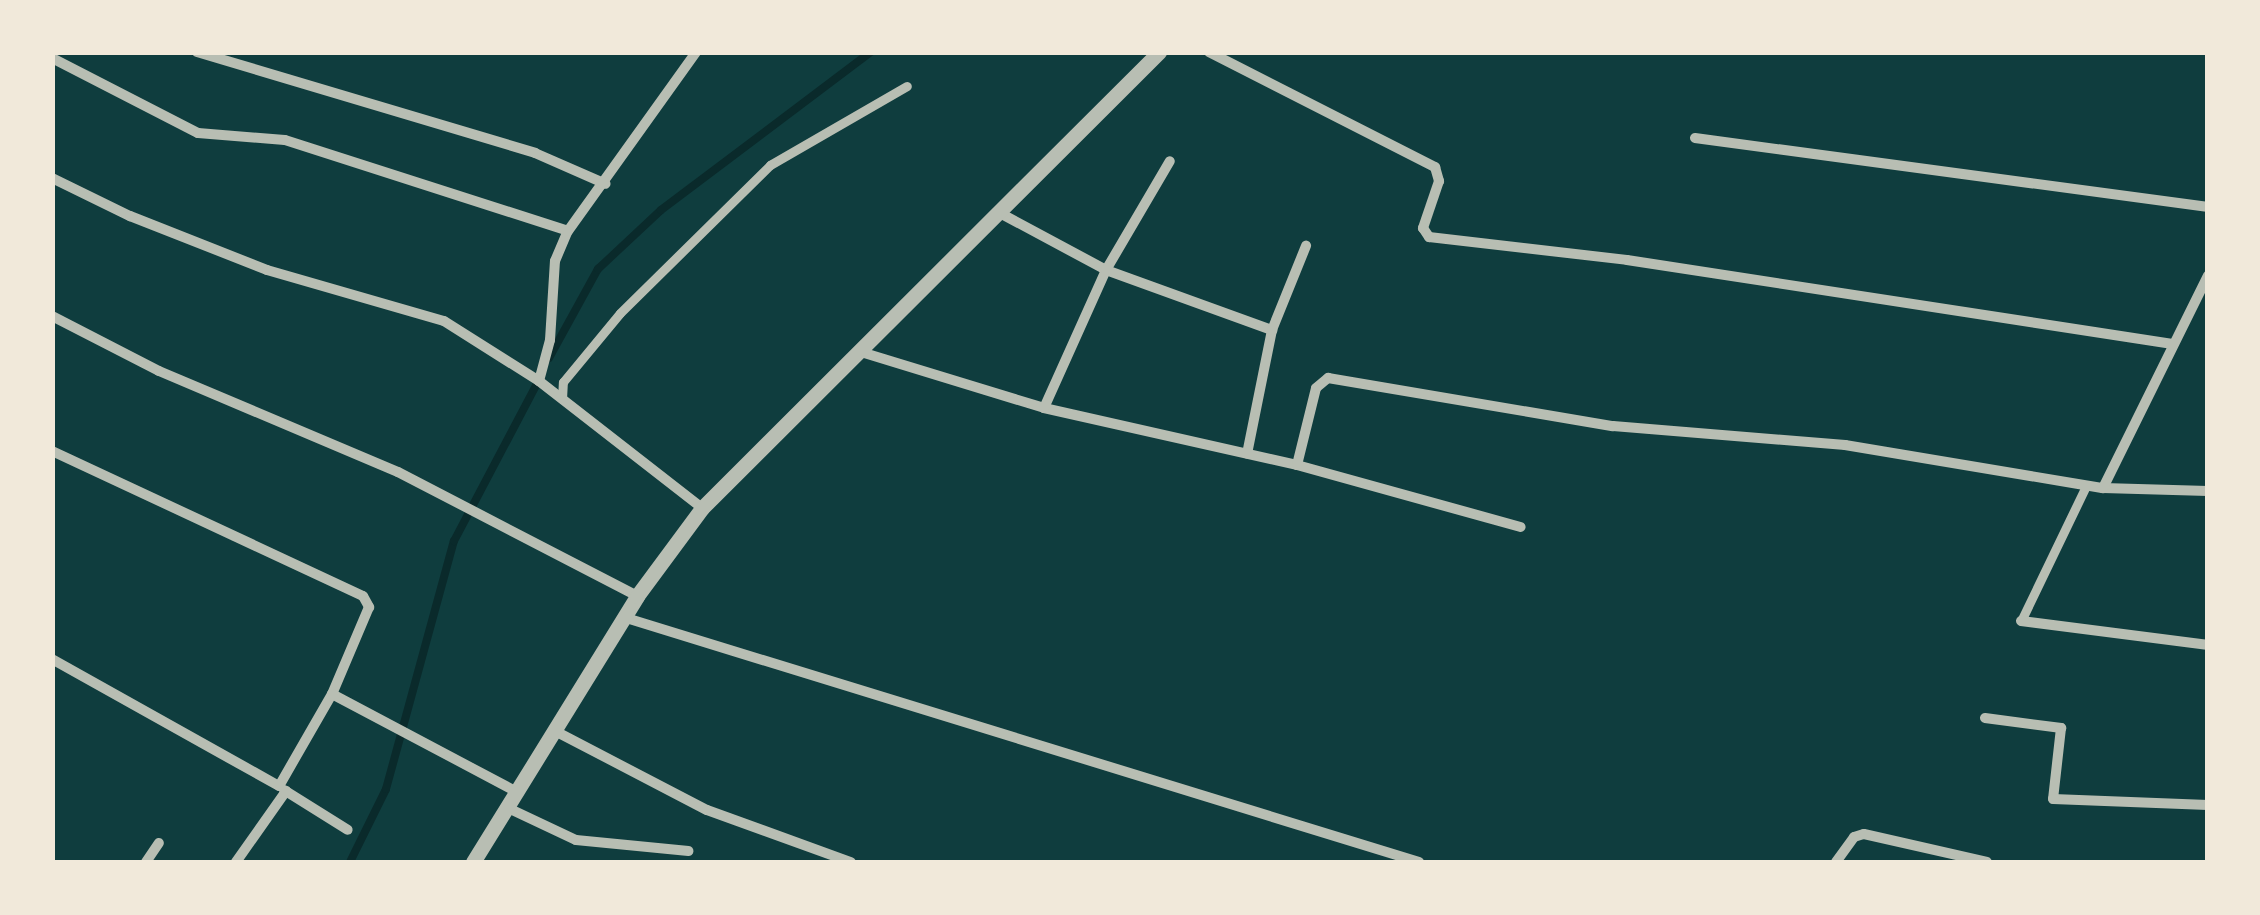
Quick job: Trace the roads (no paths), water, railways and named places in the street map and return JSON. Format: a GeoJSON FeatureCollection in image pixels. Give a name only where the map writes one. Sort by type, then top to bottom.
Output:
{"type":"FeatureCollection","features":[{"type":"Feature","properties":{"kind":"street"},"geometry":{"type":"LineString","coordinates":[[197,52],[536,152],[606,184]]}},
{"type":"Feature","properties":{"kind":"street"},"geometry":{"type":"LineString","coordinates":[[539,381],[550,340],[555,261],[568,231],[606,184],[696,52]]}},
{"type":"Feature","properties":{"kind":"street"},"geometry":{"type":"LineString","coordinates":[[473,862],[623,617],[702,508],[1159,52]]}},
{"type":"Feature","properties":{"kind":"street"},"geometry":{"type":"LineString","coordinates":[[1209,52],[1435,167],[1440,181],[1423,228],[1429,236],[1627,260],[2173,344]]}},
{"type":"Feature","properties":{"kind":"street"},"geometry":{"type":"LineString","coordinates":[[52,58],[198,132],[285,140],[568,231]]}},
{"type":"Feature","properties":{"kind":"street"},"geometry":{"type":"LineString","coordinates":[[562,399],[562,382],[620,312],[770,165],[907,86]]}},
{"type":"Feature","properties":{"kind":"street"},"geometry":{"type":"LineString","coordinates":[[1695,138],[2208,207]]}},
{"type":"Feature","properties":{"kind":"street"},"geometry":{"type":"LineString","coordinates":[[1044,408],[1106,270],[1170,161]]}},
{"type":"Feature","properties":{"kind":"street"},"geometry":{"type":"LineString","coordinates":[[52,178],[130,216],[267,270],[444,321],[539,381],[702,508]]}},
{"type":"Feature","properties":{"kind":"street"},"geometry":{"type":"LineString","coordinates":[[998,212],[1106,270],[1272,330]]}},
{"type":"Feature","properties":{"kind":"street"},"geometry":{"type":"LineString","coordinates":[[1246,454],[1272,330],[1306,246]]}},
{"type":"Feature","properties":{"kind":"street"},"geometry":{"type":"LineString","coordinates":[[2103,488],[2208,276]]}},
{"type":"Feature","properties":{"kind":"street"},"geometry":{"type":"LineString","coordinates":[[52,316],[158,371],[454,501],[637,596]]}},
{"type":"Feature","properties":{"kind":"street"},"geometry":{"type":"LineString","coordinates":[[861,352],[1044,408],[1297,465],[1520,526]]}},
{"type":"Feature","properties":{"kind":"street"},"geometry":{"type":"LineString","coordinates":[[1297,465],[1316,388],[1328,378],[1613,426],[1845,445],[2103,488],[2208,491]]}},
{"type":"Feature","properties":{"kind":"street"},"geometry":{"type":"LineString","coordinates":[[52,451],[364,596],[369,607],[332,694],[282,789],[236,862]]}},
{"type":"Feature","properties":{"kind":"street"},"geometry":{"type":"LineString","coordinates":[[2086,486],[2021,621],[2208,645]]}},
{"type":"Feature","properties":{"kind":"street"},"geometry":{"type":"LineString","coordinates":[[623,617],[1419,862]]}},
{"type":"Feature","properties":{"kind":"street"},"geometry":{"type":"LineString","coordinates":[[52,659],[348,830]]}},
{"type":"Feature","properties":{"kind":"street"},"geometry":{"type":"LineString","coordinates":[[332,694],[517,792]]}},
{"type":"Feature","properties":{"kind":"street"},"geometry":{"type":"LineString","coordinates":[[1985,718],[2061,728],[2053,799],[2208,805]]}},
{"type":"Feature","properties":{"kind":"street"},"geometry":{"type":"LineString","coordinates":[[555,731],[707,810],[851,862]]}},
{"type":"Feature","properties":{"kind":"street"},"geometry":{"type":"LineString","coordinates":[[508,808],[576,840],[688,851]]}},
{"type":"Feature","properties":{"kind":"street"},"geometry":{"type":"LineString","coordinates":[[1836,862],[1854,837],[1864,834],[1987,862]]}},
{"type":"Feature","properties":{"kind":"street"},"geometry":{"type":"LineString","coordinates":[[146,862],[159,843]]}},
{"type":"Feature","properties":{"kind":"waterway"},"geometry":{"type":"LineString","coordinates":[[549,358],[598,269],[661,210],[871,52]]}},
{"type":"Feature","properties":{"kind":"waterway"},"geometry":{"type":"LineString","coordinates":[[350,862],[386,789],[454,541],[539,380]]}}]}
